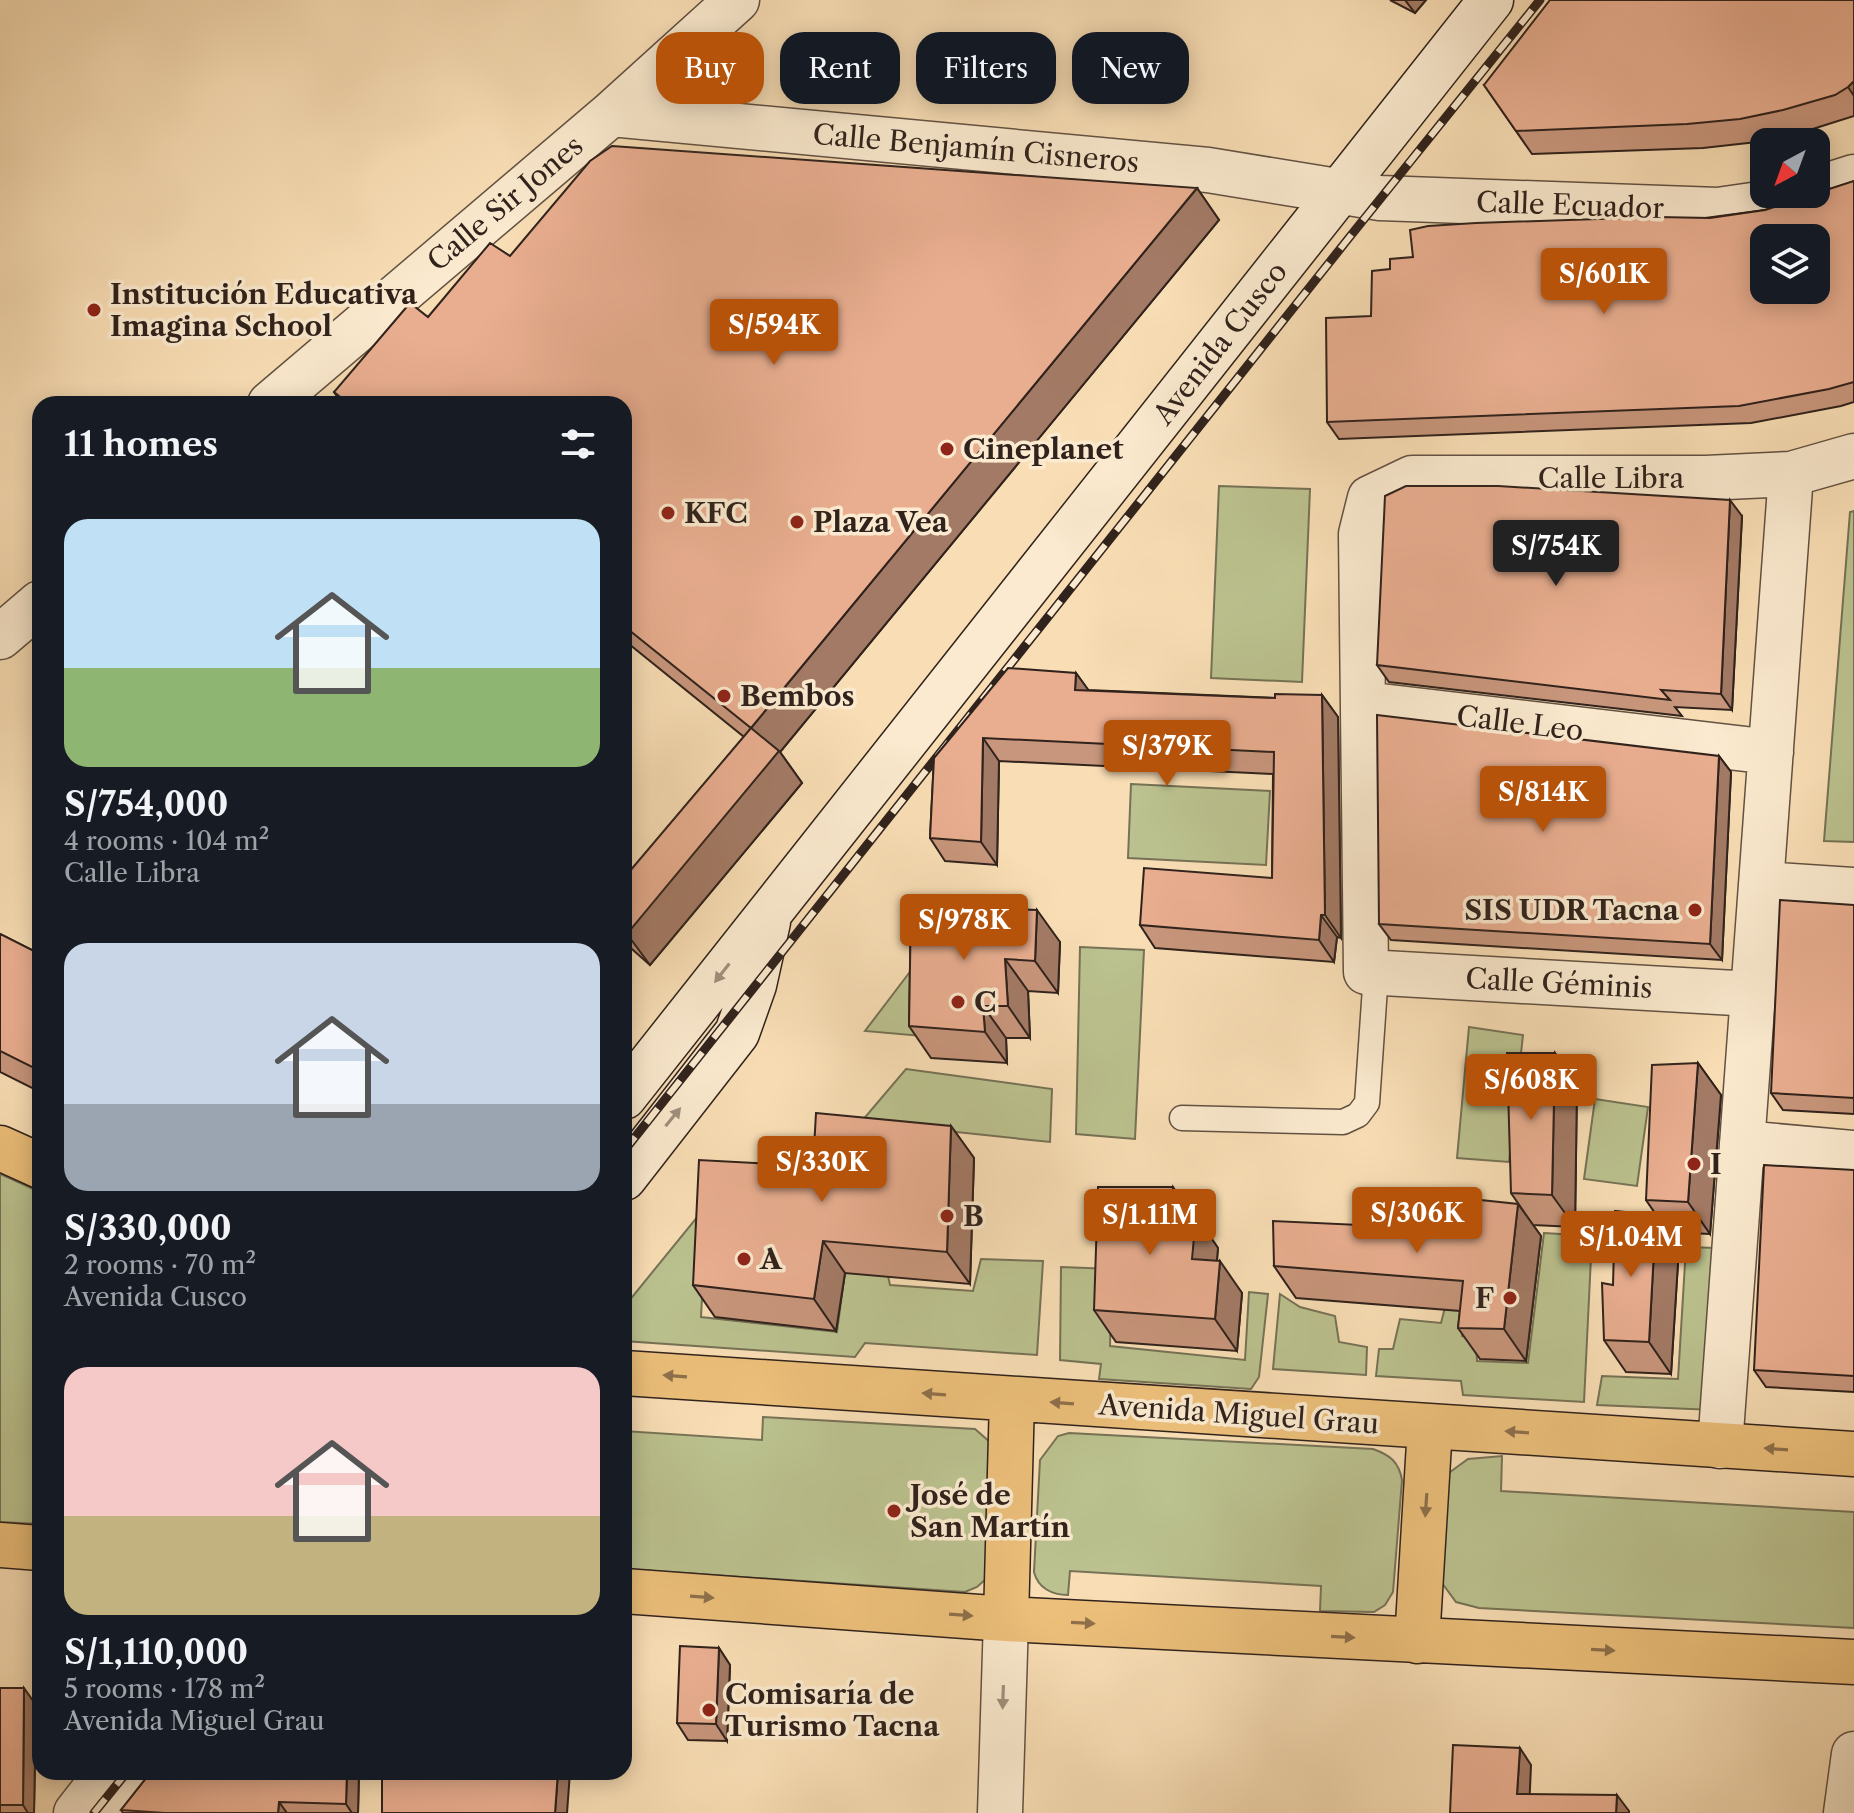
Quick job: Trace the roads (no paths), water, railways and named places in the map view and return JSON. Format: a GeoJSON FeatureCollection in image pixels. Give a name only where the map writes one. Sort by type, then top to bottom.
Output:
{"type":"FeatureCollection","features":[{"type":"Feature","properties":{"kind":"main road"},"geometry":{"type":"LineString","coordinates":[[0,1148],[32,1162]]}},
{"type":"Feature","properties":{"kind":"main road","name":"Avenida Miguel Grau"},"geometry":{"type":"LineString","coordinates":[[632,1374],[1854,1454]]}},
{"type":"Feature","properties":{"kind":"main road"},"geometry":{"type":"LineString","coordinates":[[1006,1619],[1012,1399]]}},
{"type":"Feature","properties":{"kind":"main road"},"geometry":{"type":"LineString","coordinates":[[1417,1641],[1430,1427]]}},
{"type":"Feature","properties":{"kind":"main road"},"geometry":{"type":"LineString","coordinates":[[0,1545],[32,1547]]}},
{"type":"Feature","properties":{"kind":"main road"},"geometry":{"type":"LineString","coordinates":[[632,1592],[1006,1619],[1854,1662]]}},
{"type":"Feature","properties":{"kind":"street","name":"Calle Sir Jones"},"geometry":{"type":"LineString","coordinates":[[279,396],[611,114],[737,0]]}},
{"type":"Feature","properties":{"kind":"street","name":"Avenida Cusco"},"geometry":{"type":"LineString","coordinates":[[632,1087],[1491,0]]}},
{"type":"Feature","properties":{"kind":"street","name":"Calle Benjamín Cisneros"},"geometry":{"type":"LineString","coordinates":[[611,114],[1208,170],[1340,191]]}},
{"type":"Feature","properties":{"kind":"street"},"geometry":{"type":"LineString","coordinates":[[1830,185],[1854,177]]}},
{"type":"Feature","properties":{"kind":"street","name":"Calle Ecuador"},"geometry":{"type":"LineString","coordinates":[[1340,191],[1380,198],[1718,210],[1750,205]]}},
{"type":"Feature","properties":{"kind":"street","name":"Calle Libra"},"geometry":{"type":"LineString","coordinates":[[1364,704],[1361,534],[1370,498],[1412,478],[1706,478],[1791,474],[1854,456]]}},
{"type":"Feature","properties":{"kind":"street"},"geometry":{"type":"LineString","coordinates":[[1720,1446],[1791,474]]}},
{"type":"Feature","properties":{"kind":"street"},"geometry":{"type":"LineString","coordinates":[[0,637],[32,610]]}},
{"type":"Feature","properties":{"kind":"street"},"geometry":{"type":"LineString","coordinates":[[1364,704],[1371,973]]}},
{"type":"Feature","properties":{"kind":"street","name":"Calle Leo"},"geometry":{"type":"LineString","coordinates":[[1364,704],[1771,752]]}},
{"type":"Feature","properties":{"kind":"street"},"geometry":{"type":"LineString","coordinates":[[1761,884],[1854,890]]}},
{"type":"Feature","properties":{"kind":"street","name":"Avenida Cusco"},"geometry":{"type":"LineString","coordinates":[[632,1168],[737,1033],[754,985],[770,912]]}},
{"type":"Feature","properties":{"kind":"street","name":"Calle Géminis"},"geometry":{"type":"LineString","coordinates":[[1371,973],[1753,994]]}},
{"type":"Feature","properties":{"kind":"street"},"geometry":{"type":"LineString","coordinates":[[1742,1143],[1854,1153]]}},
{"type":"Feature","properties":{"kind":"street"},"geometry":{"type":"LineString","coordinates":[[1000,1813],[1006,1619]]}},
{"type":"Feature","properties":{"kind":"street"},"geometry":{"type":"LineString","coordinates":[[1846,1813],[1854,1754]]}},
{"type":"Feature","properties":{"kind":"street"},"geometry":{"type":"LineString","coordinates":[[76,1813],[102,1780]]}},
{"type":"Feature","properties":{"kind":"street"},"geometry":{"type":"LineString","coordinates":[[112,1813],[138,1780]]}},
{"type":"Feature","properties":{"kind":"lane"},"geometry":{"type":"LineString","coordinates":[[1182,1118],[1343,1122],[1358,1115],[1367,1103],[1371,973]]}},
{"type":"Feature","properties":{"kind":"railway"},"geometry":{"type":"LineString","coordinates":[[632,1141],[1540,0]]}},
{"type":"Feature","properties":{"kind":"railway"},"geometry":{"type":"LineString","coordinates":[[94,1813],[121,1780]]}},
{"type":"Feature","properties":{"kind":"place","name":"Institución Educativa Imagina School"},"geometry":{"type":"Point","coordinates":[94,310]}},
{"type":"Feature","properties":{"kind":"place","name":"Cineplanet"},"geometry":{"type":"Point","coordinates":[947,449]}},
{"type":"Feature","properties":{"kind":"place","name":"KFC"},"geometry":{"type":"Point","coordinates":[668,513]}},
{"type":"Feature","properties":{"kind":"place","name":"Plaza Vea"},"geometry":{"type":"Point","coordinates":[797,522]}},
{"type":"Feature","properties":{"kind":"place","name":"Bembos"},"geometry":{"type":"Point","coordinates":[724,696]}},
{"type":"Feature","properties":{"kind":"place","name":"SIS UDR Tacna"},"geometry":{"type":"Point","coordinates":[1695,910]}},
{"type":"Feature","properties":{"kind":"place","name":"C"},"geometry":{"type":"Point","coordinates":[958,1002]}},
{"type":"Feature","properties":{"kind":"place","name":"I"},"geometry":{"type":"Point","coordinates":[1694,1164]}},
{"type":"Feature","properties":{"kind":"place","name":"B"},"geometry":{"type":"Point","coordinates":[947,1216]}},
{"type":"Feature","properties":{"kind":"place","name":"A"},"geometry":{"type":"Point","coordinates":[744,1259]}},
{"type":"Feature","properties":{"kind":"place","name":"F"},"geometry":{"type":"Point","coordinates":[1510,1298]}},
{"type":"Feature","properties":{"kind":"place","name":"José de San Martín"},"geometry":{"type":"Point","coordinates":[894,1511]}},
{"type":"Feature","properties":{"kind":"place","name":"Comisaría de Turismo Tacna"},"geometry":{"type":"Point","coordinates":[709,1710]}}]}
